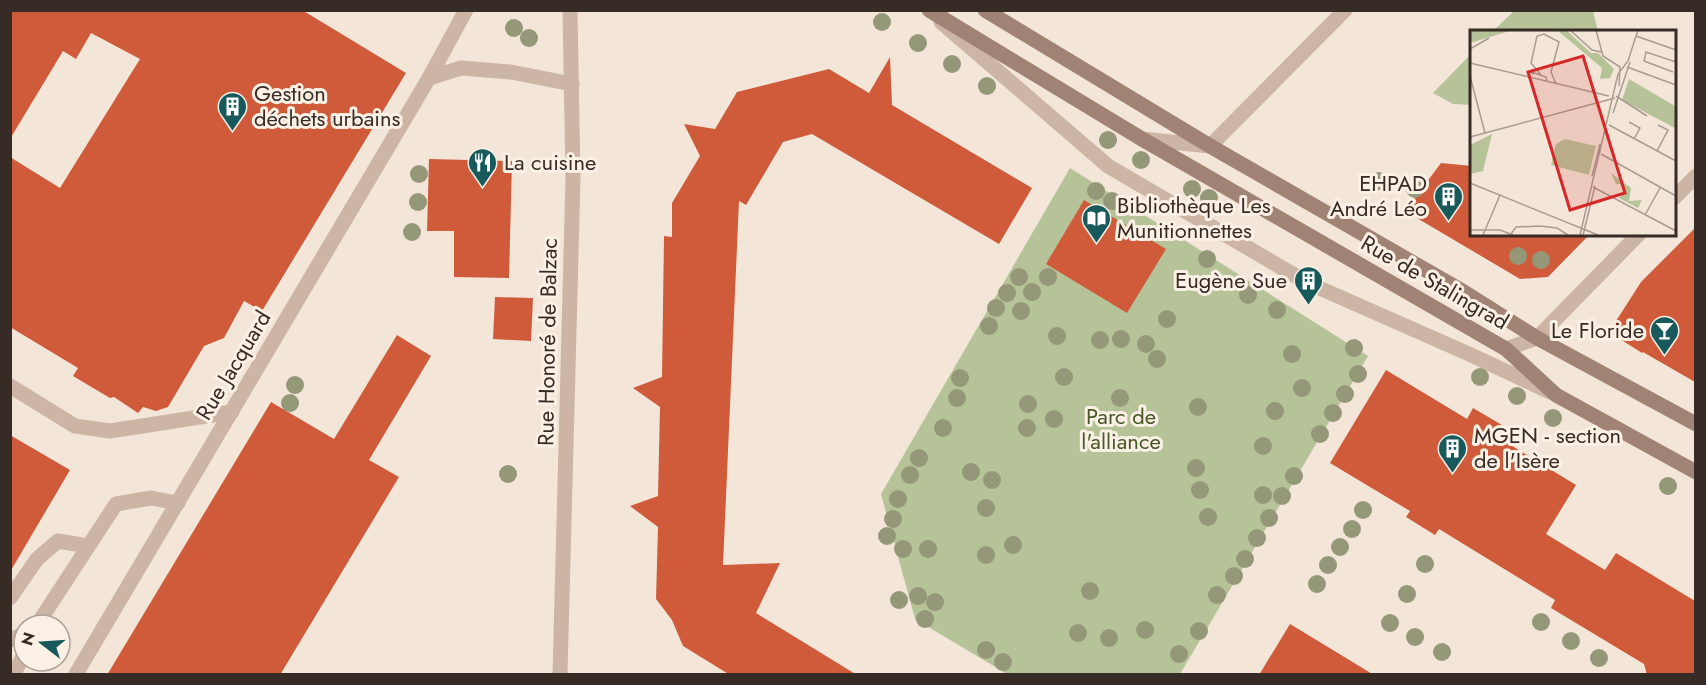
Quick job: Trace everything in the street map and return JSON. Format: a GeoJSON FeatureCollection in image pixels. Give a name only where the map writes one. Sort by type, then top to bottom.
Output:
{"type":"FeatureCollection","features":[{"type":"Feature","properties":{"kind":"street","name":"Rue Jacquard"},"geometry":{"type":"LineString","coordinates":[[76,675],[429,78],[466,10]]}},
{"type":"Feature","properties":{"kind":"street","name":"Rue Honoré de Balzac"},"geometry":{"type":"LineString","coordinates":[[560,675],[573,178],[570,10]]}},
{"type":"Feature","properties":{"kind":"street"},"geometry":{"type":"LineString","coordinates":[[928,10],[1108,166],[1308,283],[1556,395]]}},
{"type":"Feature","properties":{"kind":"street","name":"Rue de Stalingrad"},"geometry":{"type":"LineString","coordinates":[[928,10],[1142,138],[1506,349],[1556,395],[1695,472]]}},
{"type":"Feature","properties":{"kind":"street","name":"Rue de Stalingrad"},"geometry":{"type":"LineString","coordinates":[[985,10],[1210,146],[1464,292],[1537,338],[1695,424]]}},
{"type":"Feature","properties":{"kind":"street"},"geometry":{"type":"LineString","coordinates":[[1142,138],[1210,146],[1345,10]]}},
{"type":"Feature","properties":{"kind":"street"},"geometry":{"type":"LineString","coordinates":[[429,78],[461,68],[511,72],[572,84]]}},
{"type":"Feature","properties":{"kind":"street"},"geometry":{"type":"LineString","coordinates":[[1676,196],[1695,176]]}},
{"type":"Feature","properties":{"kind":"street"},"geometry":{"type":"LineString","coordinates":[[1506,349],[1537,338],[1637,236]]}},
{"type":"Feature","properties":{"kind":"street"},"geometry":{"type":"LineString","coordinates":[[10,386],[75,426],[110,431],[232,412]]}},
{"type":"Feature","properties":{"kind":"street"},"geometry":{"type":"LineString","coordinates":[[45,613],[116,504],[151,498],[178,503]]}},
{"type":"Feature","properties":{"kind":"street"},"geometry":{"type":"LineString","coordinates":[[10,598],[37,559],[58,541],[88,546]]}},
{"type":"Feature","properties":{"kind":"green space"},"geometry":{"type":"Polygon","coordinates":[[[1514,11],[1593,11],[1598,30],[1494,30],[1514,11]]]}},
{"type":"Feature","properties":{"kind":"green space"},"geometry":{"type":"Polygon","coordinates":[[[1470,55],[1470,105],[1453,104],[1433,93],[1470,55]]]}},
{"type":"Feature","properties":{"kind":"green space","name":"Parc de l'alliance"},"geometry":{"type":"Polygon","coordinates":[[[1070,168],[1368,356],[1180,674],[1007,674],[915,619],[881,494],[1070,168]]]}},
{"type":"Feature","properties":{"kind":"building","name":"Gestion déchets urbains"},"geometry":{"type":"Polygon","coordinates":[[[10,10],[302,10],[406,73],[262,311],[244,301],[224,338],[204,346],[168,407],[156,411],[143,407],[138,413],[114,397],[110,398],[73,376],[78,368],[10,327],[10,157],[60,188],[140,59],[91,33],[76,59],[63,51],[10,139],[10,10]]]}},
{"type":"Feature","properties":{"kind":"building"},"geometry":{"type":"Polygon","coordinates":[[[890,57],[892,105],[1032,188],[999,244],[812,134],[783,142],[746,205],[739,201],[723,565],[780,563],[756,613],[857,675],[730,675],[683,646],[672,620],[656,599],[658,527],[630,506],[658,496],[660,407],[633,388],[662,377],[664,236],[672,237],[672,203],[700,156],[684,124],[715,129],[737,92],[829,69],[869,93],[890,57]]]}},
{"type":"Feature","properties":{"kind":"building"},"geometry":{"type":"Polygon","coordinates":[[[429,159],[512,161],[509,278],[454,277],[454,231],[427,231],[429,159]]]}},
{"type":"Feature","properties":{"kind":"building","name":"EHPAD André Léo"},"geometry":{"type":"Polygon","coordinates":[[[1441,163],[1470,166],[1470,236],[1588,236],[1548,277],[1520,279],[1405,211],[1441,163]]]}},
{"type":"Feature","properties":{"kind":"building","name":"Bibliothèque Les Munitionnettes"},"geometry":{"type":"Polygon","coordinates":[[[1084,200],[1166,249],[1127,313],[1046,264],[1084,200]]]}},
{"type":"Feature","properties":{"kind":"building"},"geometry":{"type":"Polygon","coordinates":[[[1695,228],[1695,382],[1609,332],[1641,282],[1695,228]]]}},
{"type":"Feature","properties":{"kind":"building"},"geometry":{"type":"Polygon","coordinates":[[[495,297],[533,298],[531,341],[493,339],[495,297]]]}},
{"type":"Feature","properties":{"kind":"building"},"geometry":{"type":"Polygon","coordinates":[[[397,335],[431,356],[369,460],[399,477],[280,675],[107,675],[271,402],[334,439],[397,335]]]}},
{"type":"Feature","properties":{"kind":"building","name":"MGEN - section de l'Isère"},"geometry":{"type":"Polygon","coordinates":[[[1386,370],[1467,419],[1473,408],[1502,425],[1496,436],[1576,485],[1546,534],[1605,570],[1616,553],[1695,601],[1695,675],[1647,675],[1644,664],[1551,608],[1555,600],[1439,529],[1435,535],[1406,517],[1410,511],[1330,463],[1386,370]]]}},
{"type":"Feature","properties":{"kind":"building"},"geometry":{"type":"Polygon","coordinates":[[[10,435],[70,470],[10,572],[10,435]]]}},
{"type":"Feature","properties":{"kind":"building"},"geometry":{"type":"Polygon","coordinates":[[[1290,624],[1374,675],[1259,675],[1290,624]]]}},
{"type":"Feature","properties":{"kind":"place","name":"Gestion déchets urbains"},"geometry":{"type":"Point","coordinates":[233,132]}},
{"type":"Feature","properties":{"kind":"place","name":"La cuisine"},"geometry":{"type":"Point","coordinates":[483,188]}},
{"type":"Feature","properties":{"kind":"place","name":"EHPAD André Léo"},"geometry":{"type":"Point","coordinates":[1448,222]}},
{"type":"Feature","properties":{"kind":"place","name":"Bibliothèque Les Munitionnettes"},"geometry":{"type":"Point","coordinates":[1096,244]}},
{"type":"Feature","properties":{"kind":"place","name":"Eugène Sue"},"geometry":{"type":"Point","coordinates":[1308,306]}},
{"type":"Feature","properties":{"kind":"place","name":"Le Floride"},"geometry":{"type":"Point","coordinates":[1665,356]}},
{"type":"Feature","properties":{"kind":"place","name":"MGEN - section de l'Isère"},"geometry":{"type":"Point","coordinates":[1453,474]}}]}
